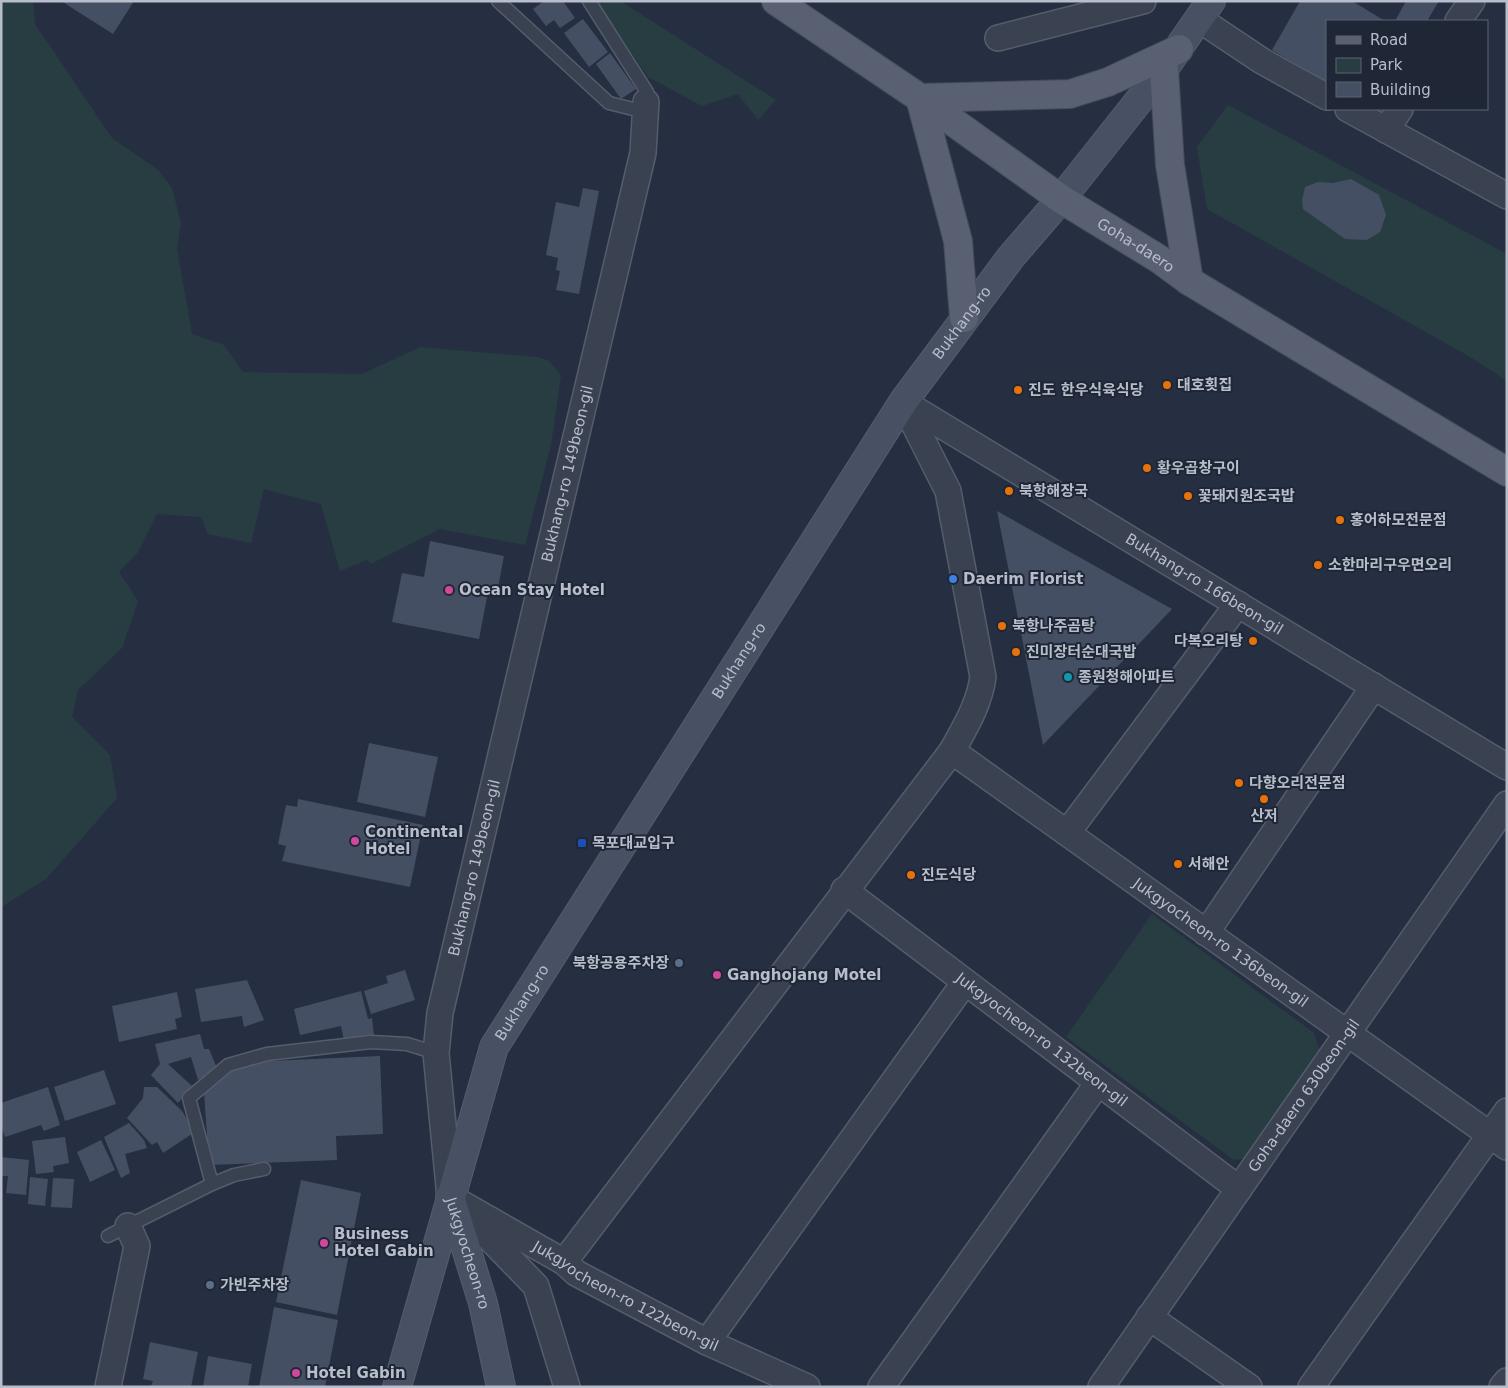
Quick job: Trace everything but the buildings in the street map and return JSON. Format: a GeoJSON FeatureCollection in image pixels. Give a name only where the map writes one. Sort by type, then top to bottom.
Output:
{"type":"FeatureCollection","features":[{"type":"Feature","properties":{"kind":"main road","name":"Goha-daero"},"geometry":{"type":"LineString","coordinates":[[776,1],[920,98],[1061,199],[1159,259],[1189,281],[1507,472]]}},
{"type":"Feature","properties":{"kind":"main road"},"geometry":{"type":"LineString","coordinates":[[964,318],[958,241],[920,98],[1070,94],[1172,59],[1170,165],[1189,281]]}},
{"type":"Feature","properties":{"kind":"street"},"geometry":{"type":"LineString","coordinates":[[998,38],[1142,1]]}},
{"type":"Feature","properties":{"kind":"street"},"geometry":{"type":"LineString","coordinates":[[1459,20],[1472,1]]}},
{"type":"Feature","properties":{"kind":"street"},"geometry":{"type":"LineString","coordinates":[[1205,10],[1262,61],[1326,96]]}},
{"type":"Feature","properties":{"kind":"street","name":"Bukhang-ro"},"geometry":{"type":"LineString","coordinates":[[397,1387],[494,1047],[903,402],[1011,257],[1061,199],[1172,59],[1205,10]]}},
{"type":"Feature","properties":{"kind":"street","name":"Bukhang-ro 149beon-gil"},"geometry":{"type":"LineString","coordinates":[[450,1197],[436,1053],[440,1013],[642,153],[646,107]]}},
{"type":"Feature","properties":{"kind":"street"},"geometry":{"type":"LineString","coordinates":[[1350,110],[1507,196]]}},
{"type":"Feature","properties":{"kind":"street"},"geometry":{"type":"LineString","coordinates":[[1386,130],[1399,110]]}},
{"type":"Feature","properties":{"kind":"street"},"geometry":{"type":"LineString","coordinates":[[564,1262],[844,890],[952,751],[972,715],[980,693],[982,677],[948,491],[903,402]]}},
{"type":"Feature","properties":{"kind":"street","name":"Bukhang-ro 166beon-gil"},"geometry":{"type":"LineString","coordinates":[[903,402],[1507,767]]}},
{"type":"Feature","properties":{"kind":"street"},"geometry":{"type":"LineString","coordinates":[[1067,833],[1238,604]]}},
{"type":"Feature","properties":{"kind":"street"},"geometry":{"type":"LineString","coordinates":[[1206,932],[1374,686]]}},
{"type":"Feature","properties":{"kind":"street","name":"Jukgyocheon-ro 136beon-gil"},"geometry":{"type":"LineString","coordinates":[[952,751],[1498,1141]]}},
{"type":"Feature","properties":{"kind":"street","name":"Goha-daero 630beon-gil"},"geometry":{"type":"LineString","coordinates":[[1101,1387],[1507,804]]}},
{"type":"Feature","properties":{"kind":"street","name":"Jukgyocheon-ro 132beon-gil"},"geometry":{"type":"LineString","coordinates":[[844,890],[1239,1189]]}},
{"type":"Feature","properties":{"kind":"street"},"geometry":{"type":"LineString","coordinates":[[707,1342],[965,982]]}},
{"type":"Feature","properties":{"kind":"street"},"geometry":{"type":"LineString","coordinates":[[881,1387],[1098,1083]]}},
{"type":"Feature","properties":{"kind":"street"},"geometry":{"type":"LineString","coordinates":[[1311,1387],[1498,1141],[1507,1112]]}},
{"type":"Feature","properties":{"kind":"street","name":"Jukgyocheon-ro 122beon-gil"},"geometry":{"type":"LineString","coordinates":[[450,1197],[564,1262],[576,1273],[707,1342],[806,1387]]}},
{"type":"Feature","properties":{"kind":"street","name":"Jukgyocheon-ro"},"geometry":{"type":"LineString","coordinates":[[450,1197],[483,1303],[500,1387]]}},
{"type":"Feature","properties":{"kind":"street","name":"Jukgyocheon-ro"},"geometry":{"type":"LineString","coordinates":[[450,1197],[536,1286],[567,1387]]}},
{"type":"Feature","properties":{"kind":"street"},"geometry":{"type":"LineString","coordinates":[[108,1387],[137,1246],[118,1231]]}},
{"type":"Feature","properties":{"kind":"street"},"geometry":{"type":"LineString","coordinates":[[1149,1317],[1249,1387]]}},
{"type":"Feature","properties":{"kind":"street"},"geometry":{"type":"LineString","coordinates":[[1502,1387],[1507,1380]]}},
{"type":"Feature","properties":{"kind":"lane"},"geometry":{"type":"LineString","coordinates":[[498,1],[609,103],[646,107]]}},
{"type":"Feature","properties":{"kind":"lane","name":"Bukhang-ro 149beon-gil"},"geometry":{"type":"LineString","coordinates":[[589,1],[646,92],[646,107]]}},
{"type":"Feature","properties":{"kind":"lane"},"geometry":{"type":"LineString","coordinates":[[212,1184],[188,1098],[228,1065],[267,1054],[371,1042],[407,1044],[436,1053]]}},
{"type":"Feature","properties":{"kind":"lane"},"geometry":{"type":"LineString","coordinates":[[118,1231],[234,1174],[264,1169]]}},
{"type":"Feature","properties":{"kind":"green space"},"geometry":{"type":"Polygon","coordinates":[[[1,1],[33,1],[35,24],[112,138],[158,170],[172,188],[181,223],[177,249],[192,334],[224,345],[243,372],[362,374],[420,347],[537,357],[549,361],[561,375],[551,445],[525,545],[440,529],[371,564],[367,560],[340,571],[321,504],[264,489],[251,543],[208,534],[201,517],[157,514],[138,552],[119,572],[138,601],[122,648],[78,690],[72,717],[110,755],[117,798],[46,879],[1,907],[1,1]]]}},
{"type":"Feature","properties":{"kind":"green space"},"geometry":{"type":"Polygon","coordinates":[[[599,1],[620,1],[776,100],[758,120],[738,94],[702,106],[648,77],[598,4],[599,1]]]}},
{"type":"Feature","properties":{"kind":"green space"},"geometry":{"type":"Polygon","coordinates":[[[1228,105],[1507,254],[1507,381],[1472,358],[1207,209],[1197,147],[1228,105]]]}},
{"type":"Feature","properties":{"kind":"green space"},"geometry":{"type":"Polygon","coordinates":[[[1152,914],[1314,1033],[1321,1054],[1249,1158],[1234,1160],[1066,1037],[1152,914]]]}},
{"type":"Feature","properties":{"kind":"place","name":"대호횟집"},"geometry":{"type":"Point","coordinates":[1167,385]}},
{"type":"Feature","properties":{"kind":"place","name":"진도 한우식육식당"},"geometry":{"type":"Point","coordinates":[1018,390]}},
{"type":"Feature","properties":{"kind":"place","name":"황우곱창구이"},"geometry":{"type":"Point","coordinates":[1147,468]}},
{"type":"Feature","properties":{"kind":"place","name":"북항해장국"},"geometry":{"type":"Point","coordinates":[1009,491]}},
{"type":"Feature","properties":{"kind":"place","name":"꽃돼지원조국밥"},"geometry":{"type":"Point","coordinates":[1188,496]}},
{"type":"Feature","properties":{"kind":"place","name":"홍어하모전문점"},"geometry":{"type":"Point","coordinates":[1340,520]}},
{"type":"Feature","properties":{"kind":"place","name":"소한마리구우면오리"},"geometry":{"type":"Point","coordinates":[1318,565]}},
{"type":"Feature","properties":{"kind":"place","name":"Daerim Florist"},"geometry":{"type":"Point","coordinates":[953,579]}},
{"type":"Feature","properties":{"kind":"place","name":"Ocean Stay Hotel"},"geometry":{"type":"Point","coordinates":[449,590]}},
{"type":"Feature","properties":{"kind":"place","name":"북항나주곰탕"},"geometry":{"type":"Point","coordinates":[1002,626]}},
{"type":"Feature","properties":{"kind":"place","name":"다복오리탕"},"geometry":{"type":"Point","coordinates":[1253,641]}},
{"type":"Feature","properties":{"kind":"place","name":"진미장터순대국밥"},"geometry":{"type":"Point","coordinates":[1016,652]}},
{"type":"Feature","properties":{"kind":"place","name":"종원청해아파트"},"geometry":{"type":"Point","coordinates":[1068,677]}},
{"type":"Feature","properties":{"kind":"place","name":"다향오리전문점"},"geometry":{"type":"Point","coordinates":[1239,783]}},
{"type":"Feature","properties":{"kind":"place","name":"산저"},"geometry":{"type":"Point","coordinates":[1264,799]}},
{"type":"Feature","properties":{"kind":"place","name":"Continental Hotel"},"geometry":{"type":"Point","coordinates":[355,841]}},
{"type":"Feature","properties":{"kind":"place","name":"목포대교입구"},"geometry":{"type":"Point","coordinates":[582,843]}},
{"type":"Feature","properties":{"kind":"place","name":"서해안"},"geometry":{"type":"Point","coordinates":[1178,864]}},
{"type":"Feature","properties":{"kind":"place","name":"진도식당"},"geometry":{"type":"Point","coordinates":[911,875]}},
{"type":"Feature","properties":{"kind":"place","name":"북항공용주차장"},"geometry":{"type":"Point","coordinates":[679,963]}},
{"type":"Feature","properties":{"kind":"place","name":"Ganghojang Motel"},"geometry":{"type":"Point","coordinates":[717,975]}},
{"type":"Feature","properties":{"kind":"place","name":"Business Hotel Gabin"},"geometry":{"type":"Point","coordinates":[324,1243]}},
{"type":"Feature","properties":{"kind":"place","name":"가빈주차장"},"geometry":{"type":"Point","coordinates":[210,1285]}},
{"type":"Feature","properties":{"kind":"place","name":"Hotel Gabin"},"geometry":{"type":"Point","coordinates":[296,1373]}}]}
